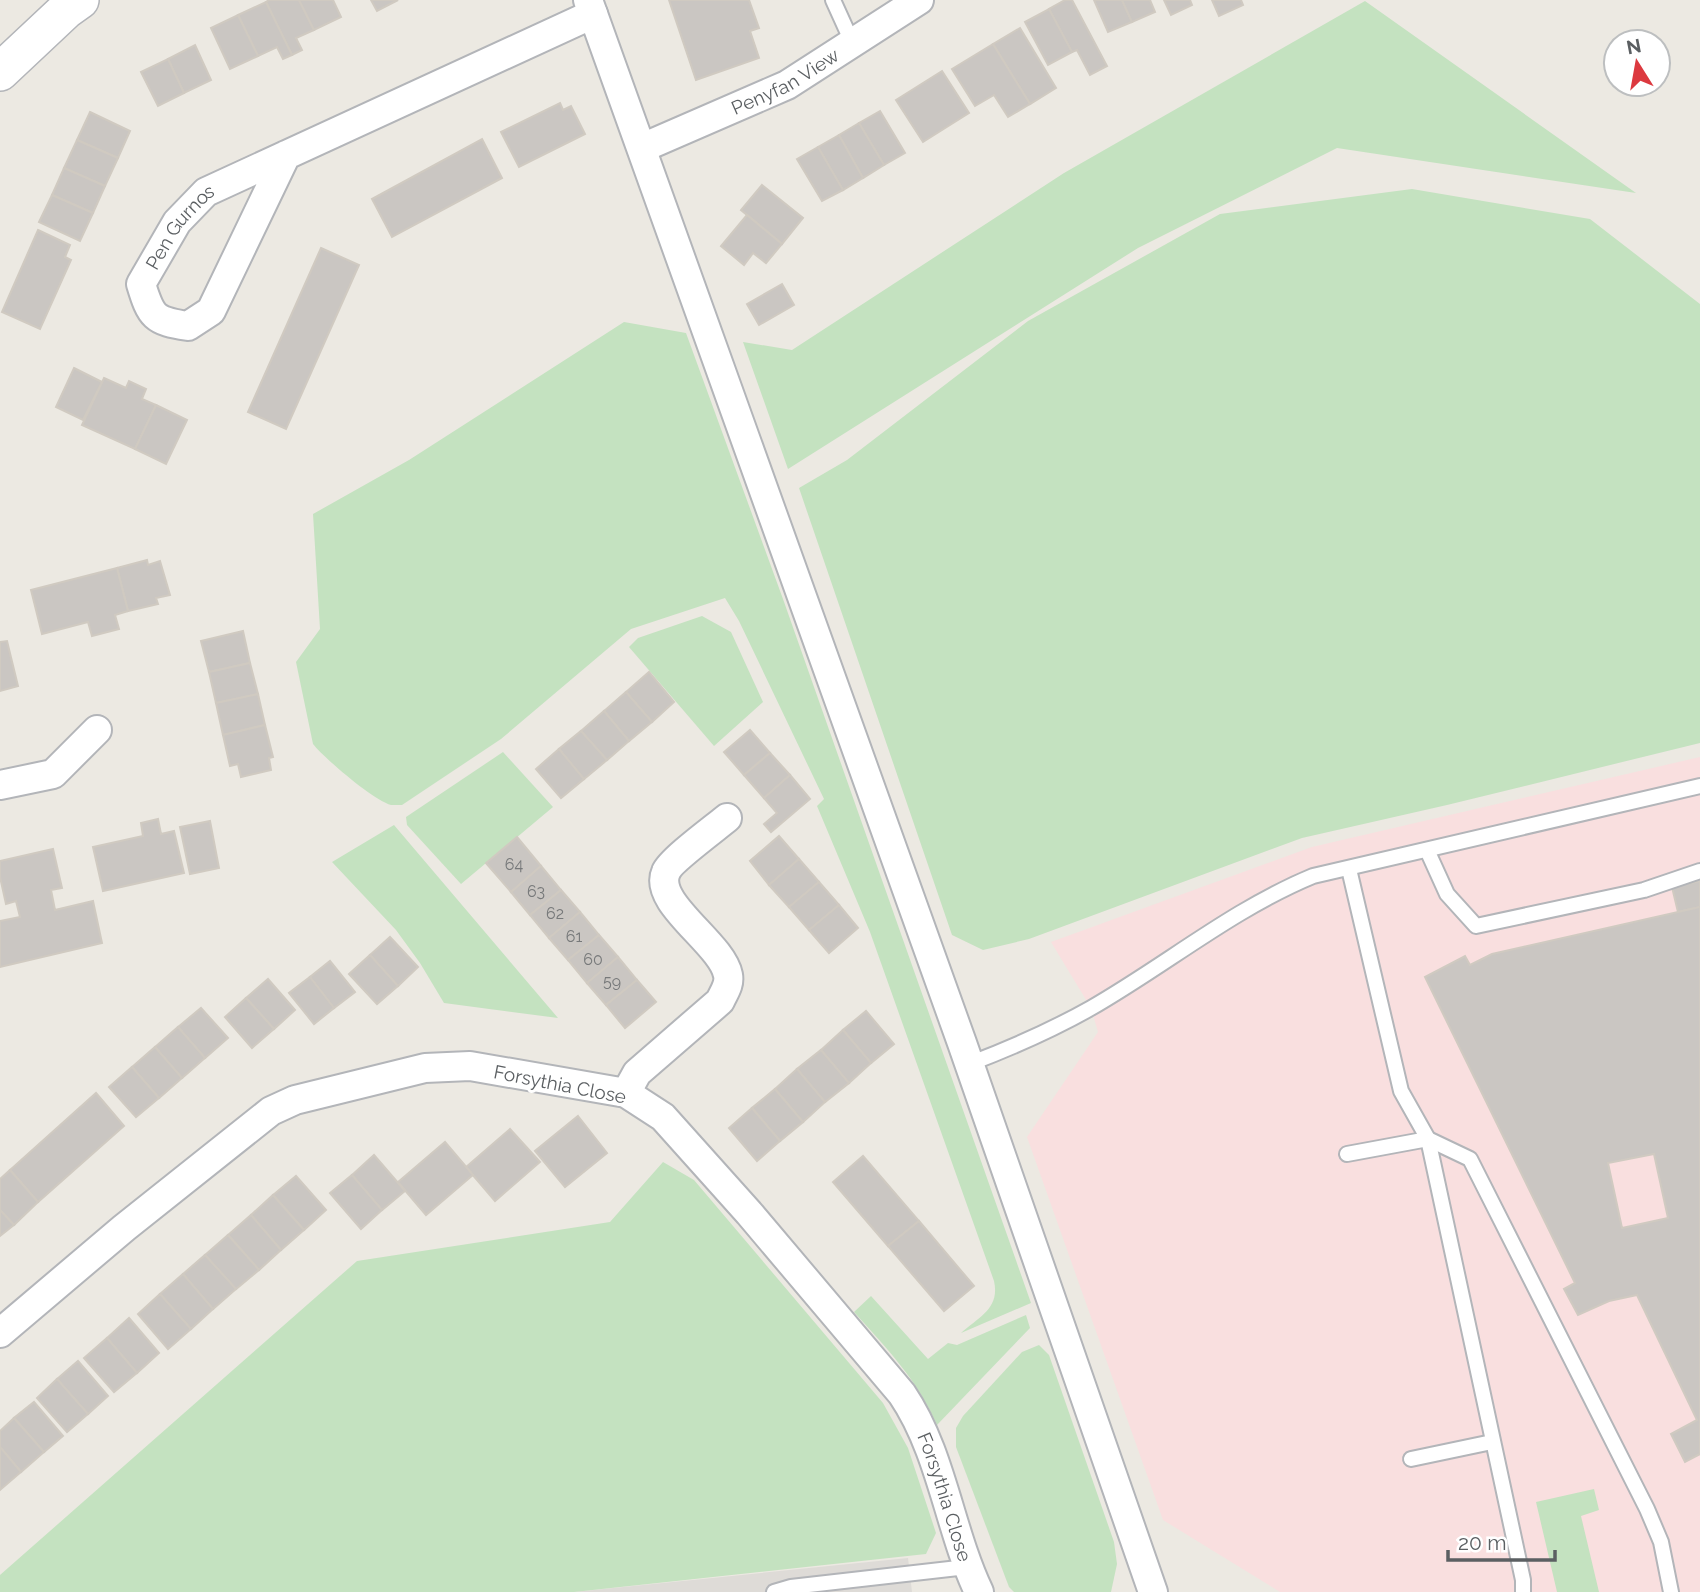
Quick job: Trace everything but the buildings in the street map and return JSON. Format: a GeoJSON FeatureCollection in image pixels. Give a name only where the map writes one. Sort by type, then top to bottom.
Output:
{"type":"FeatureCollection","features":[{"type":"Feature","properties":{"kind":"street"},"geometry":{"type":"LineString","coordinates":[[0,72],[80,0]]}},
{"type":"Feature","properties":{"kind":"street","name":"Penyfan View"},"geometry":{"type":"LineString","coordinates":[[642,148],[787,85],[919,0]]}},
{"type":"Feature","properties":{"kind":"street"},"geometry":{"type":"LineString","coordinates":[[591,7],[969,1064],[1153,1592]]}},
{"type":"Feature","properties":{"kind":"street","name":"Pen Gurnos"},"geometry":{"type":"LineString","coordinates":[[286,155],[211,311],[188,326],[163,322],[147,306],[141,284],[177,222],[206,192],[591,7]]}},
{"type":"Feature","properties":{"kind":"street"},"geometry":{"type":"LineString","coordinates":[[0,785],[53,774],[97,730]]}},
{"type":"Feature","properties":{"kind":"street"},"geometry":{"type":"LineString","coordinates":[[626,1093],[637,1073],[720,1001],[728,984],[726,970],[714,949],[670,899],[663,885],[666,870],[727,818]]}},
{"type":"Feature","properties":{"kind":"street","name":"Forsythia Close"},"geometry":{"type":"LineString","coordinates":[[0,1333],[124,1228],[271,1111],[295,1100],[425,1068],[470,1066],[626,1093],[663,1117],[749,1213],[902,1394],[917,1417],[973,1580]]}},
{"type":"Feature","properties":{"kind":"lane"},"geometry":{"type":"LineString","coordinates":[[833,0],[852,42]]}},
{"type":"Feature","properties":{"kind":"lane"},"geometry":{"type":"LineString","coordinates":[[969,1064],[1028,1041],[1091,1008],[1275,892],[1312,876],[1700,786]]}},
{"type":"Feature","properties":{"kind":"lane"},"geometry":{"type":"LineString","coordinates":[[1427,850],[1447,894],[1476,926],[1644,890],[1700,871]]}},
{"type":"Feature","properties":{"kind":"lane"},"geometry":{"type":"LineString","coordinates":[[1349,869],[1401,1091],[1427,1139],[1523,1580],[1522,1592]]}},
{"type":"Feature","properties":{"kind":"lane"},"geometry":{"type":"LineString","coordinates":[[1347,1154],[1427,1139],[1470,1159],[1647,1509],[1661,1542],[1671,1592]]}},
{"type":"Feature","properties":{"kind":"lane"},"geometry":{"type":"LineString","coordinates":[[1411,1459],[1492,1442]]}},
{"type":"Feature","properties":{"kind":"lane"},"geometry":{"type":"LineString","coordinates":[[774,1592],[791,1587],[973,1580]]}},
{"type":"Feature","properties":{"kind":"shaded area"},"geometry":{"type":"Polygon","coordinates":[[[1700,757],[1700,1592],[1280,1592],[1163,1520],[1027,1137],[1098,1032],[1091,1008],[1051,942],[1312,847],[1700,757]]]}},
{"type":"Feature","properties":{"kind":"shaded area"},"geometry":{"type":"Polygon","coordinates":[[[908,1558],[912,1592],[574,1592],[908,1558]]]}},
{"type":"Feature","properties":{"kind":"green space"},"geometry":{"type":"Polygon","coordinates":[[[1365,1],[1636,193],[1337,148],[1138,248],[788,469],[743,342],[792,350],[1064,173],[1365,1]]]}},
{"type":"Feature","properties":{"kind":"green space"},"geometry":{"type":"Polygon","coordinates":[[[1412,189],[1590,219],[1700,304],[1700,743],[1302,838],[1029,939],[983,950],[952,935],[799,488],[847,460],[1028,321],[1220,214],[1412,189]]]}},
{"type":"Feature","properties":{"kind":"green space"},"geometry":{"type":"Polygon","coordinates":[[[624,322],[686,333],[783,599],[1031,1303],[961,1333],[991,1305],[995,1290],[994,1281],[870,932],[817,806],[824,799],[739,621],[725,598],[631,629],[501,739],[402,805],[383,802],[361,787],[313,744],[296,662],[320,629],[313,514],[409,460],[624,322]]]}},
{"type":"Feature","properties":{"kind":"green space"},"geometry":{"type":"Polygon","coordinates":[[[702,616],[731,632],[763,702],[714,746],[629,647],[638,638],[702,616]]]}},
{"type":"Feature","properties":{"kind":"green space"},"geometry":{"type":"Polygon","coordinates":[[[503,752],[553,807],[461,884],[407,825],[406,817],[503,752]]]}},
{"type":"Feature","properties":{"kind":"green space"},"geometry":{"type":"Polygon","coordinates":[[[394,825],[558,1018],[444,1003],[396,930],[332,862],[394,825]]]}},
{"type":"Feature","properties":{"kind":"green space"},"geometry":{"type":"Polygon","coordinates":[[[663,1162],[694,1180],[883,1403],[908,1448],[936,1533],[926,1554],[574,1592],[0,1592],[0,1575],[357,1261],[610,1222],[663,1162]]]}},
{"type":"Feature","properties":{"kind":"green space"},"geometry":{"type":"Polygon","coordinates":[[[871,1296],[928,1359],[948,1343],[957,1345],[1026,1315],[1030,1328],[937,1425],[910,1379],[854,1312],[871,1296]]]}},
{"type":"Feature","properties":{"kind":"green space"},"geometry":{"type":"Polygon","coordinates":[[[1039,1345],[1049,1355],[1114,1542],[1117,1564],[1111,1592],[1014,1592],[1009,1587],[956,1447],[956,1428],[963,1416],[1022,1352],[1039,1345]]]}},
{"type":"Feature","properties":{"kind":"green space"},"geometry":{"type":"Polygon","coordinates":[[[1594,1489],[1599,1510],[1581,1516],[1599,1592],[1557,1592],[1536,1502],[1594,1489]]]}}]}
